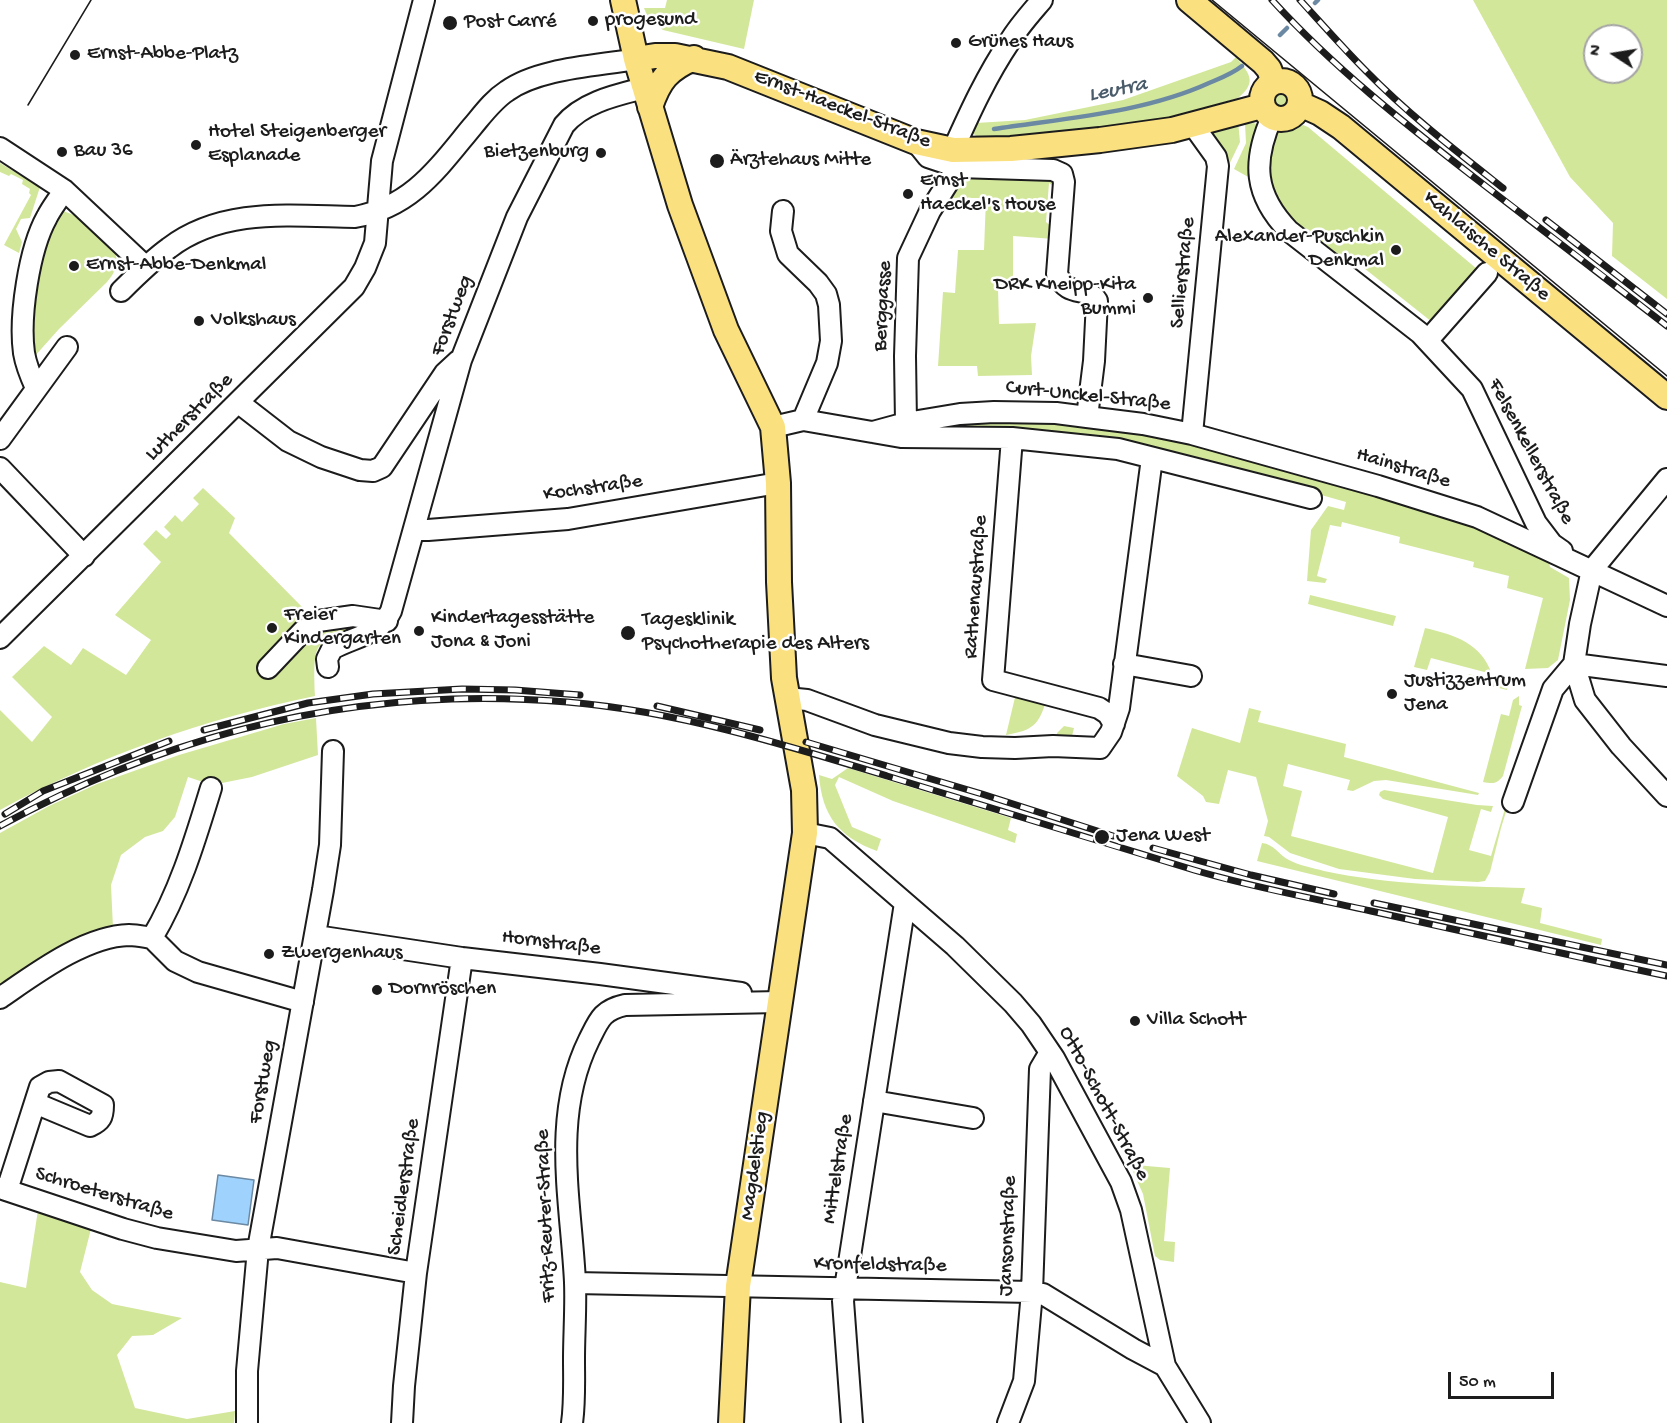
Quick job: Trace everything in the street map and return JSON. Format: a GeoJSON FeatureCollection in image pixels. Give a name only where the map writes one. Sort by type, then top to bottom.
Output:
{"type":"FeatureCollection","features":[{"type":"Feature","properties":{"kind":"main road"},"geometry":{"type":"LineString","coordinates":[[624,0],[636,59],[680,205],[726,330],[773,427]]}},
{"type":"Feature","properties":{"kind":"main road"},"geometry":{"type":"LineString","coordinates":[[1190,0],[1263,62],[1274,81]]}},
{"type":"Feature","properties":{"kind":"main road","name":"Ernst-Haeckel-Straße"},"geometry":{"type":"LineString","coordinates":[[636,59],[664,56],[694,58],[728,67],[955,158],[1100,140],[1267,112]]}},
{"type":"Feature","properties":{"kind":"main road"},"geometry":{"type":"LineString","coordinates":[[647,98],[667,74],[694,58]]}},
{"type":"Feature","properties":{"kind":"main road"},"geometry":{"type":"LineString","coordinates":[[1283,80],[1292,84],[1300,95],[1300,104],[1287,118],[1267,112],[1263,92],[1266,86],[1274,81],[1283,80]]}},
{"type":"Feature","properties":{"kind":"main road","name":"Kahlaische Straße"},"geometry":{"type":"LineString","coordinates":[[1300,104],[1320,113],[1341,127],[1667,397]]}},
{"type":"Feature","properties":{"kind":"main road","name":"Magdelstieg"},"geometry":{"type":"LineString","coordinates":[[732,1423],[738,1286],[805,833],[804,790],[784,678],[779,582],[778,483],[773,427]]}},
{"type":"Feature","properties":{"kind":"street","name":"Lutherstraße"},"geometry":{"type":"LineString","coordinates":[[0,639],[239,404],[354,287],[375,243],[382,161],[424,0]]}},
{"type":"Feature","properties":{"kind":"street","name":"Berggasse"},"geometry":{"type":"LineString","coordinates":[[906,423],[904,356],[908,258],[955,158],[978,95],[1011,39],[1042,0]]}},
{"type":"Feature","properties":{"kind":"street"},"geometry":{"type":"LineString","coordinates":[[121,291],[146,267],[182,239],[226,221],[245,217],[279,215],[355,217],[379,211],[406,197],[425,183],[490,106],[515,86],[550,73],[636,59]]}},
{"type":"Feature","properties":{"kind":"street","name":"Forstweg"},"geometry":{"type":"LineString","coordinates":[[387,621],[395,600],[460,360],[517,217],[564,124],[573,114],[621,94],[647,98]]}},
{"type":"Feature","properties":{"kind":"street","name":"Felsenkellerstraße"},"geometry":{"type":"LineString","coordinates":[[1267,112],[1259,167],[1262,192],[1273,214],[1289,231],[1428,340],[1472,389],[1536,523],[1552,544],[1592,570]]}},
{"type":"Feature","properties":{"kind":"street","name":"Sellierstraße"},"geometry":{"type":"LineString","coordinates":[[1192,434],[1218,166],[1216,157],[1193,125]]}},
{"type":"Feature","properties":{"kind":"street"},"geometry":{"type":"LineString","coordinates":[[0,148],[64,190],[146,267]]}},
{"type":"Feature","properties":{"kind":"street"},"geometry":{"type":"LineString","coordinates":[[955,158],[1053,170],[1058,171],[1063,178],[1057,274],[1069,289],[1092,294],[1097,301],[1094,361],[1087,417]]}},
{"type":"Feature","properties":{"kind":"street"},"geometry":{"type":"LineString","coordinates":[[36,388],[28,371],[24,352],[26,294],[36,245],[46,218],[64,190]]}},
{"type":"Feature","properties":{"kind":"street"},"geometry":{"type":"LineString","coordinates":[[783,211],[781,231],[788,255],[818,283],[830,305],[831,341],[827,363],[803,420]]}},
{"type":"Feature","properties":{"kind":"street"},"geometry":{"type":"LineString","coordinates":[[1428,340],[1487,273]]}},
{"type":"Feature","properties":{"kind":"street"},"geometry":{"type":"LineString","coordinates":[[0,439],[67,347]]}},
{"type":"Feature","properties":{"kind":"street"},"geometry":{"type":"LineString","coordinates":[[239,404],[288,441],[321,457],[360,470],[373,471],[382,466],[445,373],[460,360]]}},
{"type":"Feature","properties":{"kind":"street","name":"Curt-Unckel-Straße"},"geometry":{"type":"LineString","coordinates":[[873,432],[906,423],[960,414],[994,412],[1087,417],[1143,424],[1192,434]]}},
{"type":"Feature","properties":{"kind":"street"},"geometry":{"type":"LineString","coordinates":[[773,427],[803,420],[902,437],[1012,438],[1118,449],[1311,498]]}},
{"type":"Feature","properties":{"kind":"street","name":"Hainstraße"},"geometry":{"type":"LineString","coordinates":[[1192,434],[1378,486],[1477,517],[1592,570]]}},
{"type":"Feature","properties":{"kind":"street","name":"Rathenaustraße"},"geometry":{"type":"LineString","coordinates":[[1012,438],[993,680],[1099,708],[1108,714],[1114,724]]}},
{"type":"Feature","properties":{"kind":"street"},"geometry":{"type":"LineString","coordinates":[[787,698],[807,700],[875,725],[949,743],[982,747],[1100,748],[1107,740],[1119,708],[1152,458]]}},
{"type":"Feature","properties":{"kind":"street"},"geometry":{"type":"LineString","coordinates":[[0,468],[84,556]]}},
{"type":"Feature","properties":{"kind":"street"},"geometry":{"type":"LineString","coordinates":[[1667,479],[1592,570],[1574,664],[1585,700],[1621,746],[1667,795]]}},
{"type":"Feature","properties":{"kind":"street","name":"Kochstraße"},"geometry":{"type":"LineString","coordinates":[[414,530],[568,519],[778,483]]}},
{"type":"Feature","properties":{"kind":"street"},"geometry":{"type":"LineString","coordinates":[[1592,570],[1667,606]]}},
{"type":"Feature","properties":{"kind":"street"},"geometry":{"type":"LineString","coordinates":[[268,668],[303,631],[318,621],[353,616],[387,621]]}},
{"type":"Feature","properties":{"kind":"street"},"geometry":{"type":"LineString","coordinates":[[328,667],[328,653],[332,649],[369,633],[387,621]]}},
{"type":"Feature","properties":{"kind":"street"},"geometry":{"type":"LineString","coordinates":[[1124,664],[1191,676]]}},
{"type":"Feature","properties":{"kind":"street"},"geometry":{"type":"LineString","coordinates":[[1574,664],[1667,676]]}},
{"type":"Feature","properties":{"kind":"street"},"geometry":{"type":"LineString","coordinates":[[1513,802],[1552,689],[1574,664]]}},
{"type":"Feature","properties":{"kind":"street","name":"Forstweg"},"geometry":{"type":"LineString","coordinates":[[247,1423],[247,1371],[258,1249],[316,936],[330,845],[333,751]]}},
{"type":"Feature","properties":{"kind":"street"},"geometry":{"type":"LineString","coordinates":[[152,938],[170,909],[211,788]]}},
{"type":"Feature","properties":{"kind":"street","name":"Otto-Schott-Straße"},"geometry":{"type":"LineString","coordinates":[[805,833],[830,838],[955,946],[1031,1024],[1050,1052],[1121,1182],[1131,1210],[1166,1365],[1200,1423]]}},
{"type":"Feature","properties":{"kind":"street","name":"Mittelstraße"},"geometry":{"type":"LineString","coordinates":[[852,1423],[843,1301],[905,903]]}},
{"type":"Feature","properties":{"kind":"street"},"geometry":{"type":"LineString","coordinates":[[0,998],[54,962],[96,942],[129,935],[152,938],[175,961],[198,972],[303,1002]]}},
{"type":"Feature","properties":{"kind":"street","name":"Hornstraße"},"geometry":{"type":"LineString","coordinates":[[316,936],[462,958],[612,975],[749,994],[780,1002]]}},
{"type":"Feature","properties":{"kind":"street","name":"Scheidlerstraße"},"geometry":{"type":"LineString","coordinates":[[402,1423],[416,1273],[462,958]]}},
{"type":"Feature","properties":{"kind":"street","name":"Fritz-Reuter-Straße"},"geometry":{"type":"LineString","coordinates":[[572,1423],[575,1283],[566,1170],[566,1130],[569,1101],[578,1066],[599,1019],[610,1008],[625,1005],[780,1002]]}},
{"type":"Feature","properties":{"kind":"street","name":"Jansonstraße"},"geometry":{"type":"LineString","coordinates":[[1008,1423],[1024,1382],[1032,1292],[1040,1069],[1050,1052]]}},
{"type":"Feature","properties":{"kind":"street","name":"Mittelstraße"},"geometry":{"type":"LineString","coordinates":[[874,1101],[973,1118]]}},
{"type":"Feature","properties":{"kind":"street","name":"Schroeterstraße"},"geometry":{"type":"LineString","coordinates":[[34,1103],[3,1189],[157,1238],[236,1251],[277,1248],[416,1273]]}},
{"type":"Feature","properties":{"kind":"street","name":"Kronfeldstraße"},"geometry":{"type":"LineString","coordinates":[[575,1283],[1032,1292],[1043,1294],[1133,1349],[1166,1365]]}},
{"type":"Feature","properties":{"kind":"green space"},"geometry":{"type":"Polygon","coordinates":[[[667,0],[754,0],[744,49],[663,30],[648,18],[644,8],[665,8],[667,0]]]}},
{"type":"Feature","properties":{"kind":"green space"},"geometry":{"type":"Polygon","coordinates":[[[1473,0],[1667,0],[1667,299],[1612,256],[1613,223],[1570,177],[1473,0]]]}},
{"type":"Feature","properties":{"kind":"green space"},"geometry":{"type":"Polygon","coordinates":[[[1236,57],[1248,73],[1250,82],[1238,98],[1169,118],[993,140],[979,139],[973,133],[976,123],[1025,120],[1123,100],[1231,62],[1236,57]]]}},
{"type":"Feature","properties":{"kind":"green space"},"geometry":{"type":"Polygon","coordinates":[[[1277,91],[1283,91],[1288,99],[1286,105],[1277,107],[1272,102],[1272,96],[1277,91]]]}},
{"type":"Feature","properties":{"kind":"green space"},"geometry":{"type":"Polygon","coordinates":[[[1238,121],[1240,142],[1227,169],[1209,133],[1238,121]]]}},
{"type":"Feature","properties":{"kind":"green space"},"geometry":{"type":"Polygon","coordinates":[[[1245,124],[1257,124],[1250,178],[1234,169],[1246,143],[1245,124]]]}},
{"type":"Feature","properties":{"kind":"green space"},"geometry":{"type":"Polygon","coordinates":[[[1303,125],[1477,269],[1432,322],[1345,253],[1341,257],[1307,229],[1289,220],[1266,182],[1272,130],[1285,131],[1303,125]]]}},
{"type":"Feature","properties":{"kind":"green space"},"geometry":{"type":"Polygon","coordinates":[[[0,163],[40,187],[30,218],[21,219],[16,229],[22,242],[19,253],[4,245],[31,195],[30,189],[22,184],[23,180],[0,172],[0,163]]]}},
{"type":"Feature","properties":{"kind":"green space"},"geometry":{"type":"Polygon","coordinates":[[[1053,174],[1059,191],[1049,183],[1046,222],[1055,230],[1054,239],[1013,236],[1013,287],[998,288],[999,324],[1036,323],[1031,356],[1032,375],[978,376],[977,366],[938,366],[943,292],[955,293],[958,250],[984,250],[986,198],[948,198],[960,177],[1053,174]]]}},
{"type":"Feature","properties":{"kind":"green space"},"geometry":{"type":"Polygon","coordinates":[[[62,211],[76,217],[102,236],[116,256],[116,267],[107,282],[34,357],[30,311],[34,278],[56,215],[62,211]]]}},
{"type":"Feature","properties":{"kind":"green space"},"geometry":{"type":"Polygon","coordinates":[[[1013,418],[1086,425],[1179,439],[1493,530],[1498,538],[1549,562],[1550,567],[1569,578],[1570,600],[1558,660],[1548,668],[1525,669],[1543,598],[1507,588],[1509,576],[1473,567],[1474,562],[1399,543],[1400,537],[1342,522],[1341,527],[1330,525],[1317,576],[1327,579],[1325,583],[1307,581],[1311,530],[1328,506],[1344,510],[1346,502],[1230,469],[1111,441],[999,428],[904,433],[937,425],[1013,418]]]}},
{"type":"Feature","properties":{"kind":"green space"},"geometry":{"type":"Polygon","coordinates":[[[203,488],[235,518],[229,533],[308,613],[305,622],[308,633],[326,627],[367,623],[336,635],[320,645],[315,662],[315,696],[233,716],[153,741],[75,773],[0,810],[0,710],[32,742],[52,717],[12,677],[44,646],[71,665],[83,648],[126,675],[151,640],[115,615],[161,562],[143,544],[156,530],[166,539],[171,534],[164,527],[175,515],[182,522],[199,504],[193,498],[203,488]]]}},
{"type":"Feature","properties":{"kind":"green space"},"geometry":{"type":"Polygon","coordinates":[[[1310,595],[1396,616],[1393,626],[1308,604],[1310,595]]]}},
{"type":"Feature","properties":{"kind":"green space"},"geometry":{"type":"Polygon","coordinates":[[[1425,628],[1466,642],[1481,655],[1492,674],[1431,658],[1427,670],[1414,667],[1425,628]]]}},
{"type":"Feature","properties":{"kind":"green space"},"geometry":{"type":"Polygon","coordinates":[[[1469,674],[1508,685],[1507,690],[1467,680],[1469,674]]]}},
{"type":"Feature","properties":{"kind":"green space"},"geometry":{"type":"Polygon","coordinates":[[[1017,689],[1047,698],[1034,725],[1023,731],[1006,735],[1017,689]]]}},
{"type":"Feature","properties":{"kind":"green space"},"geometry":{"type":"Polygon","coordinates":[[[1543,691],[1501,828],[1490,872],[1485,881],[1415,879],[1339,869],[1290,853],[1269,837],[1264,836],[1268,821],[1256,777],[1228,770],[1219,804],[1206,802],[1203,796],[1177,776],[1192,728],[1240,743],[1249,708],[1261,711],[1258,722],[1346,744],[1344,757],[1479,793],[1478,795],[1386,780],[1374,781],[1353,791],[1347,790],[1350,780],[1288,764],[1283,786],[1302,791],[1291,836],[1433,873],[1448,817],[1383,799],[1379,795],[1380,792],[1384,790],[1493,806],[1491,812],[1481,809],[1469,850],[1491,856],[1535,707],[1543,691]]]}},
{"type":"Feature","properties":{"kind":"green space"},"geometry":{"type":"Polygon","coordinates":[[[1519,696],[1519,705],[1522,706],[1503,776],[1494,783],[1483,782],[1501,714],[1509,716],[1513,700],[1519,696]]]}},
{"type":"Feature","properties":{"kind":"green space"},"geometry":{"type":"Polygon","coordinates":[[[316,718],[318,755],[252,777],[212,785],[188,777],[175,817],[163,831],[145,837],[121,855],[111,885],[113,928],[0,986],[0,833],[49,806],[97,784],[179,755],[284,724],[316,718]]]}},
{"type":"Feature","properties":{"kind":"green space"},"geometry":{"type":"Polygon","coordinates":[[[1064,726],[1074,728],[1072,736],[1080,738],[1056,740],[1057,733],[1064,726]]]}},
{"type":"Feature","properties":{"kind":"green space"},"geometry":{"type":"Polygon","coordinates":[[[848,768],[1011,818],[1008,830],[1017,834],[1015,843],[893,801],[839,777],[835,785],[852,827],[881,839],[877,851],[843,832],[835,823],[824,802],[819,775],[832,779],[848,768]]]}},
{"type":"Feature","properties":{"kind":"green space"},"geometry":{"type":"Polygon","coordinates":[[[1262,843],[1270,845],[1285,858],[1297,863],[1349,876],[1424,884],[1525,888],[1521,903],[1542,908],[1540,923],[1602,939],[1601,945],[1257,861],[1262,843]]]}},
{"type":"Feature","properties":{"kind":"green space"},"geometry":{"type":"Polygon","coordinates":[[[1135,1165],[1170,1168],[1164,1241],[1175,1242],[1174,1262],[1160,1260],[1155,1256],[1143,1194],[1131,1167],[1135,1165]]]}},
{"type":"Feature","properties":{"kind":"green space"},"geometry":{"type":"Polygon","coordinates":[[[38,1210],[91,1229],[80,1272],[92,1290],[112,1304],[182,1318],[153,1335],[132,1336],[117,1355],[135,1408],[187,1419],[235,1411],[234,1423],[0,1423],[0,1282],[26,1288],[38,1210]]]}},
{"type":"Feature","properties":{"kind":"water"},"geometry":{"type":"Polygon","coordinates":[[[218,1175],[254,1180],[248,1225],[212,1220],[218,1175]]]}},
{"type":"Feature","properties":{"kind":"waterway","name":"Leutra"},"geometry":{"type":"LineString","coordinates":[[1315,3],[1318,0]]}},
{"type":"Feature","properties":{"kind":"waterway","name":"Leutra"},"geometry":{"type":"LineString","coordinates":[[1280,35],[1287,28]]}},
{"type":"Feature","properties":{"kind":"waterway","name":"Leutra"},"geometry":{"type":"LineString","coordinates":[[994,129],[1131,108],[1184,93],[1230,74],[1242,66]]}},
{"type":"Feature","properties":{"kind":"tram line"},"geometry":{"type":"LineString","coordinates":[[28,105],[91,0]]}},
{"type":"Feature","properties":{"kind":"tram line"},"geometry":{"type":"LineString","coordinates":[[1212,0],[1667,376]]}},
{"type":"Feature","properties":{"kind":"railway"},"geometry":{"type":"LineString","coordinates":[[1272,0],[1319,48],[1396,115],[1667,326]]}},
{"type":"Feature","properties":{"kind":"railway"},"geometry":{"type":"LineString","coordinates":[[1300,0],[1382,87],[1433,132],[1503,188]]}},
{"type":"Feature","properties":{"kind":"railway"},"geometry":{"type":"LineString","coordinates":[[1546,220],[1667,314]]}},
{"type":"Feature","properties":{"kind":"railway"},"geometry":{"type":"LineString","coordinates":[[204,730],[308,703],[373,694],[462,689],[580,695]]}},
{"type":"Feature","properties":{"kind":"railway"},"geometry":{"type":"LineString","coordinates":[[0,826],[67,792],[135,764],[204,740],[274,722],[346,708],[418,701],[492,699],[567,702],[608,706],[729,730],[1237,882],[1667,976]]}},
{"type":"Feature","properties":{"kind":"railway"},"geometry":{"type":"LineString","coordinates":[[657,706],[760,730]]}},
{"type":"Feature","properties":{"kind":"railway"},"geometry":{"type":"LineString","coordinates":[[5,814],[43,791],[169,741]]}},
{"type":"Feature","properties":{"kind":"railway"},"geometry":{"type":"LineString","coordinates":[[806,742],[982,794],[1113,836]]}},
{"type":"Feature","properties":{"kind":"railway"},"geometry":{"type":"LineString","coordinates":[[1153,848],[1251,875],[1334,894]]}},
{"type":"Feature","properties":{"kind":"railway"},"geometry":{"type":"LineString","coordinates":[[1374,903],[1667,965]]}},
{"type":"Feature","properties":{"kind":"place","name":"progesund"},"geometry":{"type":"Point","coordinates":[593,21]}},
{"type":"Feature","properties":{"kind":"place","name":"Post Carré"},"geometry":{"type":"Point","coordinates":[450,23]}},
{"type":"Feature","properties":{"kind":"place","name":"Grünes Haus"},"geometry":{"type":"Point","coordinates":[956,43]}},
{"type":"Feature","properties":{"kind":"place","name":"Ernst-Abbe-Platz"},"geometry":{"type":"Point","coordinates":[75,55]}},
{"type":"Feature","properties":{"kind":"place","name":"Hotel Steigenberger Esplanade"},"geometry":{"type":"Point","coordinates":[196,145]}},
{"type":"Feature","properties":{"kind":"place","name":"Bau 36"},"geometry":{"type":"Point","coordinates":[62,152]}},
{"type":"Feature","properties":{"kind":"place","name":"Bietzenburg"},"geometry":{"type":"Point","coordinates":[601,153]}},
{"type":"Feature","properties":{"kind":"place","name":"Ärztehaus Mitte"},"geometry":{"type":"Point","coordinates":[717,161]}},
{"type":"Feature","properties":{"kind":"place","name":"Ernst Haeckel's House"},"geometry":{"type":"Point","coordinates":[908,194]}},
{"type":"Feature","properties":{"kind":"place","name":"Alexander-Puschkin Denkmal"},"geometry":{"type":"Point","coordinates":[1396,250]}},
{"type":"Feature","properties":{"kind":"place","name":"Ernst-Abbe-Denkmal"},"geometry":{"type":"Point","coordinates":[74,266]}},
{"type":"Feature","properties":{"kind":"place","name":"DRK Kneipp-Kita Bummi"},"geometry":{"type":"Point","coordinates":[1148,298]}},
{"type":"Feature","properties":{"kind":"place","name":"Volkshaus"},"geometry":{"type":"Point","coordinates":[199,321]}},
{"type":"Feature","properties":{"kind":"place","name":"Freier Kindergarten"},"geometry":{"type":"Point","coordinates":[272,628]}},
{"type":"Feature","properties":{"kind":"place","name":"Kindertagesstätte Jona & Joni"},"geometry":{"type":"Point","coordinates":[419,631]}},
{"type":"Feature","properties":{"kind":"place","name":"Tagesklinik Psychotherapie des Alters"},"geometry":{"type":"Point","coordinates":[628,633]}},
{"type":"Feature","properties":{"kind":"place","name":"Justizzentrum Jena"},"geometry":{"type":"Point","coordinates":[1392,694]}},
{"type":"Feature","properties":{"kind":"place","name":"Jena West"},"geometry":{"type":"Point","coordinates":[1102,837]}},
{"type":"Feature","properties":{"kind":"place","name":"Zwergenhaus"},"geometry":{"type":"Point","coordinates":[269,954]}},
{"type":"Feature","properties":{"kind":"place","name":"Dornröschen"},"geometry":{"type":"Point","coordinates":[377,990]}},
{"type":"Feature","properties":{"kind":"place","name":"Villa Schott"},"geometry":{"type":"Point","coordinates":[1135,1021]}}]}
